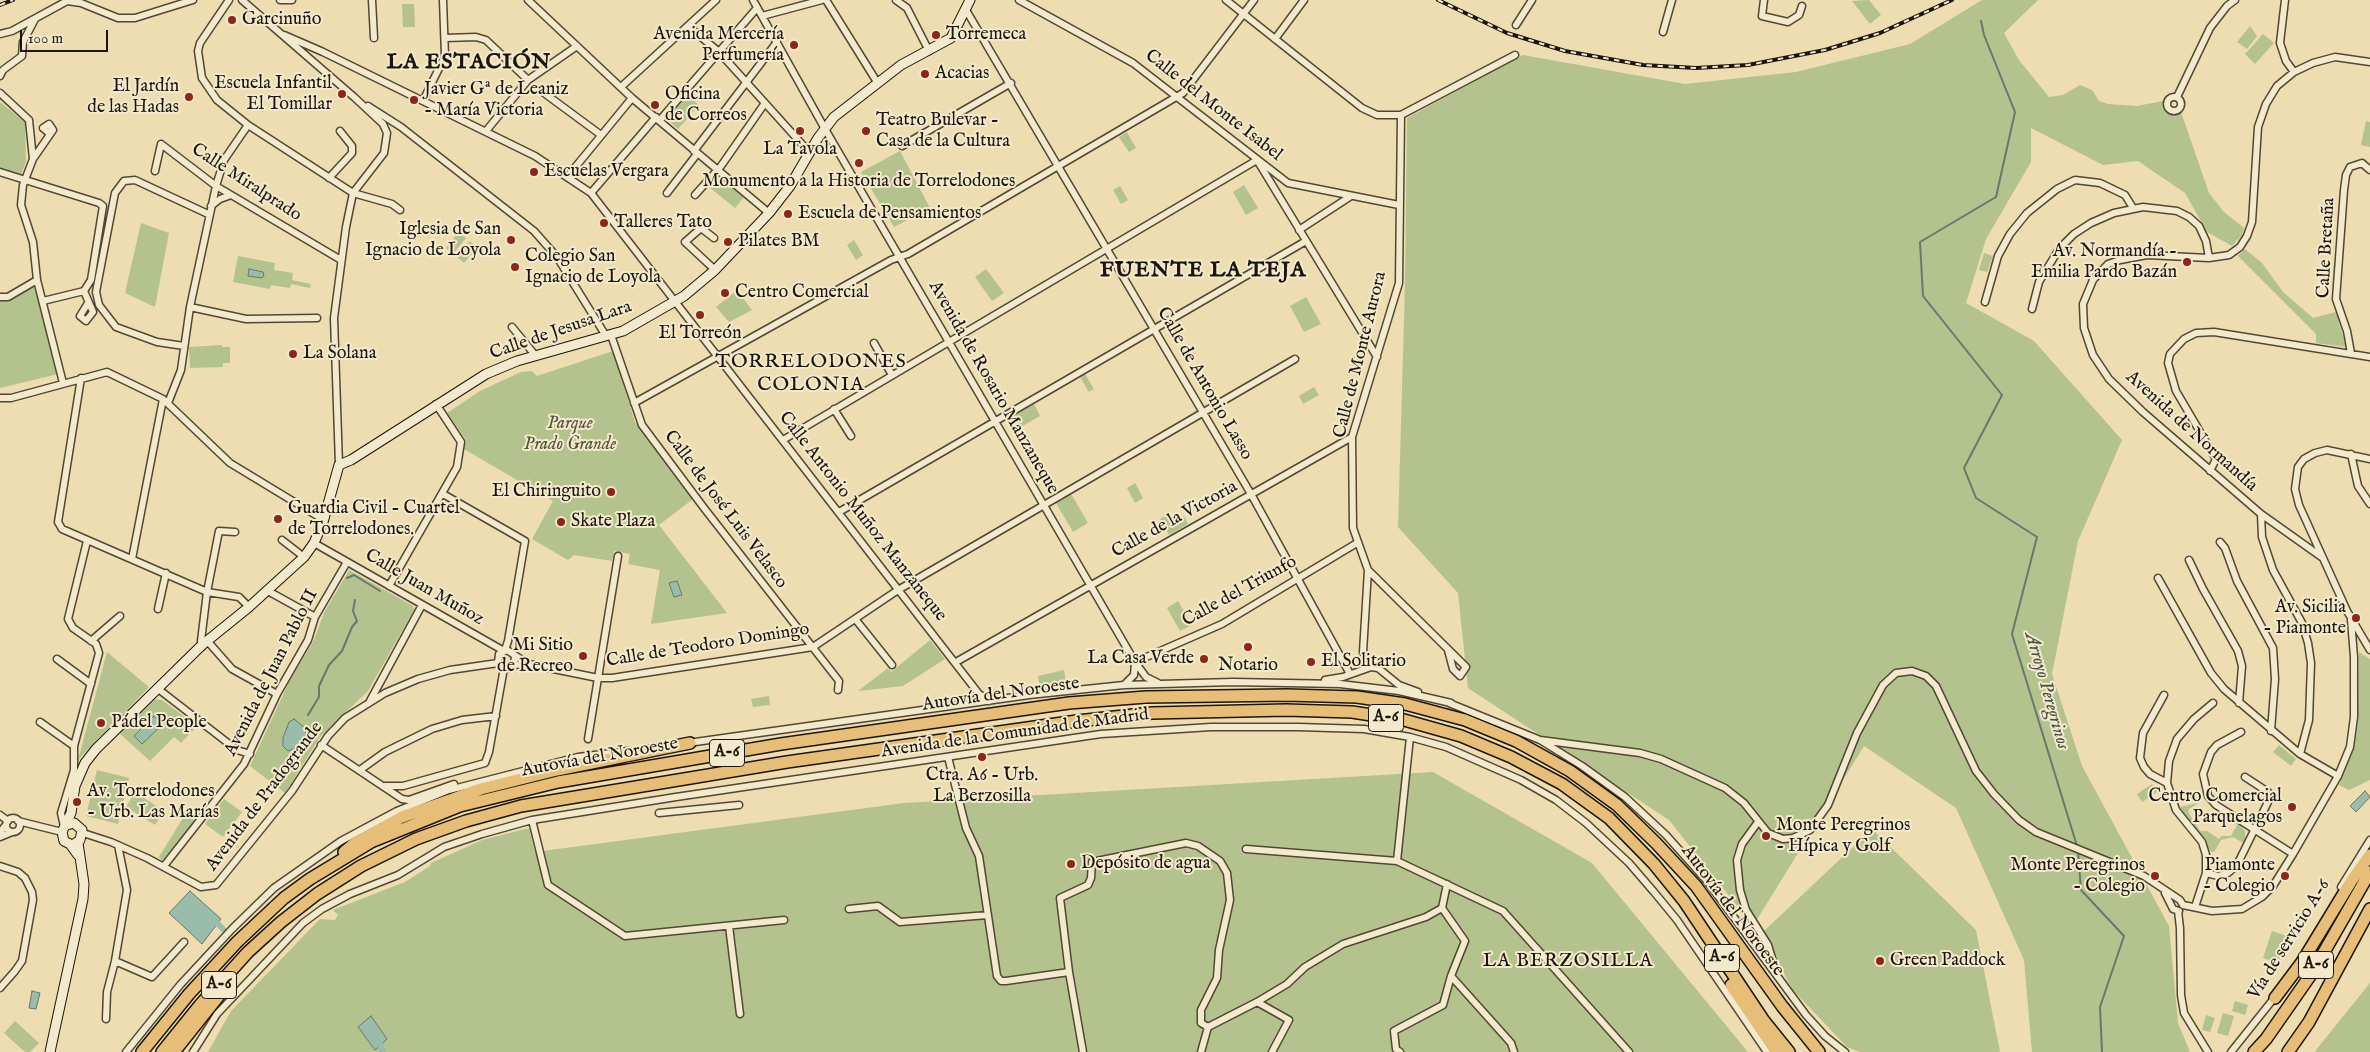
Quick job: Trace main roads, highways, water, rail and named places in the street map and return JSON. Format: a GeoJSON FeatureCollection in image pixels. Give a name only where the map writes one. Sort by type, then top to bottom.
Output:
{"type":"FeatureCollection","features":[{"type":"Feature","properties":{"kind":"highway","name":"Autovía del Noroeste"},"geometry":{"type":"LineString","coordinates":[[142,1052],[190,994],[237,942],[284,898],[310,879],[371,842],[460,806],[558,782],[781,744],[1069,703],[1146,697],[1224,695],[1357,697],[1404,704],[1465,720],[1516,741],[1570,771],[1617,805],[1656,842],[1696,886],[1782,1006],[1819,1052]]}},
{"type":"Feature","properties":{"kind":"highway","name":"Autovía del Noroeste"},"geometry":{"type":"LineString","coordinates":[[162,1052],[200,1005],[248,952],[281,922],[317,894],[361,866],[416,839],[466,821],[521,806],[787,762],[1067,722],[1152,713],[1286,710],[1352,712],[1404,720],[1461,736],[1511,757],[1562,784],[1609,818],[1654,864],[1684,901],[1764,1021],[1789,1052]]}},
{"type":"Feature","properties":{"kind":"highway"},"geometry":{"type":"LineString","coordinates":[[310,879],[355,843],[402,818],[442,802],[481,789],[557,770],[690,743]]}},
{"type":"Feature","properties":{"kind":"highway"},"geometry":{"type":"LineString","coordinates":[[2275,998],[2302,962],[2352,880],[2370,855]]}},
{"type":"Feature","properties":{"kind":"highway"},"geometry":{"type":"LineString","coordinates":[[1654,864],[1663,885],[1777,1052]]}},
{"type":"Feature","properties":{"kind":"highway","name":"A-6"},"geometry":{"type":"LineString","coordinates":[[2254,1052],[2266,1039],[2312,973],[2370,872]]}},
{"type":"Feature","properties":{"kind":"highway","name":"A-6"},"geometry":{"type":"LineString","coordinates":[[2288,1052],[2309,1022],[2370,909]]}},
{"type":"Feature","properties":{"kind":"highway"},"geometry":{"type":"LineString","coordinates":[[174,1052],[281,922]]}},
{"type":"Feature","properties":{"kind":"main road","name":"Calle de Jesusa Lara"},"geometry":{"type":"LineString","coordinates":[[67,827],[75,786],[85,763],[96,749],[157,688],[304,557],[314,543],[324,520],[339,465],[351,460],[436,404],[486,374],[535,356],[608,336],[650,317],[676,302],[714,270],[769,213],[790,186],[834,117],[901,65],[951,38],[970,0]]}},
{"type":"Feature","properties":{"kind":"main road"},"geometry":{"type":"LineString","coordinates":[[67,827],[80,827],[83,833],[74,844],[64,841],[67,827]]}},
{"type":"Feature","properties":{"kind":"main road"},"geometry":{"type":"LineString","coordinates":[[50,1052],[83,899],[84,877],[74,844]]}},
{"type":"Feature","properties":{"kind":"waterway","name":"Arroyo Peregrinos"},"geometry":{"type":"LineString","coordinates":[[1981,21],[1984,35],[2015,112],[1996,197],[1920,242],[1923,296],[2002,395],[1964,468],[1976,498],[2037,537],[2012,634],[2077,846]]}},
{"type":"Feature","properties":{"kind":"waterway"},"geometry":{"type":"LineString","coordinates":[[347,578],[354,575],[380,591]]}},
{"type":"Feature","properties":{"kind":"waterway"},"geometry":{"type":"LineString","coordinates":[[308,715],[319,697],[319,686],[329,665],[342,651],[352,627],[357,621],[353,611],[355,600]]}},
{"type":"Feature","properties":{"kind":"waterway","name":"Arroyo Peregrinos"},"geometry":{"type":"LineString","coordinates":[[2078,851],[2081,890],[2124,936],[2100,1007],[2102,1052]]}},
{"type":"Feature","properties":{"kind":"waterway"},"geometry":{"type":"LineString","coordinates":[[213,919],[223,929]]}},
{"type":"Feature","properties":{"kind":"waterway"},"geometry":{"type":"LineString","coordinates":[[377,1037],[383,1052]]}},
{"type":"Feature","properties":{"kind":"railway"},"geometry":{"type":"LineString","coordinates":[[0,5],[13,0]]}},
{"type":"Feature","properties":{"kind":"railway"},"geometry":{"type":"LineString","coordinates":[[1438,0],[1507,33],[1565,51],[1643,65],[1696,68],[1748,65],[1825,50],[1880,33],[1952,0]]}},
{"type":"Feature","properties":{"kind":"place","name":"Garcinuño"},"geometry":{"type":"Point","coordinates":[232,20]}},
{"type":"Feature","properties":{"kind":"place","name":"Torremeca"},"geometry":{"type":"Point","coordinates":[936,35]}},
{"type":"Feature","properties":{"kind":"place","name":"Avenida Mercería Perfumería"},"geometry":{"type":"Point","coordinates":[794,45]}},
{"type":"Feature","properties":{"kind":"place","name":"Acacias"},"geometry":{"type":"Point","coordinates":[925,74]}},
{"type":"Feature","properties":{"kind":"place","name":"Escuela Infantil El Tomillar"},"geometry":{"type":"Point","coordinates":[342,94]}},
{"type":"Feature","properties":{"kind":"place","name":"El Jardín de las Hadas"},"geometry":{"type":"Point","coordinates":[189,97]}},
{"type":"Feature","properties":{"kind":"place","name":"Javier Gª de Leaniz - María Victoria"},"geometry":{"type":"Point","coordinates":[414,100]}},
{"type":"Feature","properties":{"kind":"place","name":"Oficina de Correos"},"geometry":{"type":"Point","coordinates":[655,105]}},
{"type":"Feature","properties":{"kind":"place","name":"La Tavola"},"geometry":{"type":"Point","coordinates":[800,131]}},
{"type":"Feature","properties":{"kind":"place","name":"Teatro Bulevar - Casa de la Cultura"},"geometry":{"type":"Point","coordinates":[866,131]}},
{"type":"Feature","properties":{"kind":"place","name":"Monumento a la Historia de Torrelodones"},"geometry":{"type":"Point","coordinates":[859,163]}},
{"type":"Feature","properties":{"kind":"place","name":"Escuelas Vergara"},"geometry":{"type":"Point","coordinates":[534,172]}},
{"type":"Feature","properties":{"kind":"place","name":"Escuela de Pensamientos"},"geometry":{"type":"Point","coordinates":[788,214]}},
{"type":"Feature","properties":{"kind":"place","name":"Talleres Tato"},"geometry":{"type":"Point","coordinates":[604,223]}},
{"type":"Feature","properties":{"kind":"place","name":"Iglesia de San Ignacio de Loyola"},"geometry":{"type":"Point","coordinates":[511,240]}},
{"type":"Feature","properties":{"kind":"place","name":"Pilates BM"},"geometry":{"type":"Point","coordinates":[728,242]}},
{"type":"Feature","properties":{"kind":"place","name":"Av. Normandía - Emilia Pardo Bazán"},"geometry":{"type":"Point","coordinates":[2187,262]}},
{"type":"Feature","properties":{"kind":"place","name":"Colegio San Ignacio de Loyola"},"geometry":{"type":"Point","coordinates":[515,267]}},
{"type":"Feature","properties":{"kind":"place","name":"Centro Comercial"},"geometry":{"type":"Point","coordinates":[725,293]}},
{"type":"Feature","properties":{"kind":"place","name":"El Torreón"},"geometry":{"type":"Point","coordinates":[700,315]}},
{"type":"Feature","properties":{"kind":"place","name":"La Solana"},"geometry":{"type":"Point","coordinates":[293,354]}},
{"type":"Feature","properties":{"kind":"place","name":"El Chiringuito"},"geometry":{"type":"Point","coordinates":[611,492]}},
{"type":"Feature","properties":{"kind":"place","name":"Guardia Civil - Cuartel de Torrelodones."},"geometry":{"type":"Point","coordinates":[278,519]}},
{"type":"Feature","properties":{"kind":"place","name":"Skate Plaza"},"geometry":{"type":"Point","coordinates":[561,522]}},
{"type":"Feature","properties":{"kind":"place","name":"Av. Sicilia - Piamonte"},"geometry":{"type":"Point","coordinates":[2356,618]}},
{"type":"Feature","properties":{"kind":"place","name":"Notario"},"geometry":{"type":"Point","coordinates":[1248,647]}},
{"type":"Feature","properties":{"kind":"place","name":"Mi Sitio de Recreo"},"geometry":{"type":"Point","coordinates":[583,656]}},
{"type":"Feature","properties":{"kind":"place","name":"La Casa Verde"},"geometry":{"type":"Point","coordinates":[1204,659]}},
{"type":"Feature","properties":{"kind":"place","name":"El Solitario"},"geometry":{"type":"Point","coordinates":[1311,662]}},
{"type":"Feature","properties":{"kind":"place","name":"Pádel People"},"geometry":{"type":"Point","coordinates":[101,723]}},
{"type":"Feature","properties":{"kind":"place","name":"Ctra. A6 - Urb. La Berzosilla"},"geometry":{"type":"Point","coordinates":[982,757]}},
{"type":"Feature","properties":{"kind":"place","name":"Av. Torrelodones - Urb. Las Marías"},"geometry":{"type":"Point","coordinates":[77,802]}},
{"type":"Feature","properties":{"kind":"place","name":"Centro Comercial Parquelagos"},"geometry":{"type":"Point","coordinates":[2292,807]}},
{"type":"Feature","properties":{"kind":"place","name":"Monte Peregrinos - Hípica y Golf"},"geometry":{"type":"Point","coordinates":[1766,836]}},
{"type":"Feature","properties":{"kind":"place","name":"Depósito de agua"},"geometry":{"type":"Point","coordinates":[1071,864]}},
{"type":"Feature","properties":{"kind":"place","name":"Monte Peregrinos - Colegio"},"geometry":{"type":"Point","coordinates":[2155,876]}},
{"type":"Feature","properties":{"kind":"place","name":"Piamonte - Colegio"},"geometry":{"type":"Point","coordinates":[2285,876]}},
{"type":"Feature","properties":{"kind":"place","name":"Green Paddock"},"geometry":{"type":"Point","coordinates":[1880,961]}},
{"type":"Feature","properties":{"kind":"district","name":"LA ESTACIÓN"},"geometry":{"type":"Point","coordinates":[469,63]}},
{"type":"Feature","properties":{"kind":"district","name":"FUENTE LA TEJA"},"geometry":{"type":"Point","coordinates":[1203,271]}},
{"type":"Feature","properties":{"kind":"district","name":"TORRELODONES COLONIA"},"geometry":{"type":"Point","coordinates":[811,374]}},
{"type":"Feature","properties":{"kind":"district","name":"LA BERZOSILLA"},"geometry":{"type":"Point","coordinates":[1568,962]}},
{"type":"Feature","properties":{"kind":"park label","name":"Parque Prado Grande"},"geometry":{"type":"Point","coordinates":[570,434]}}]}
